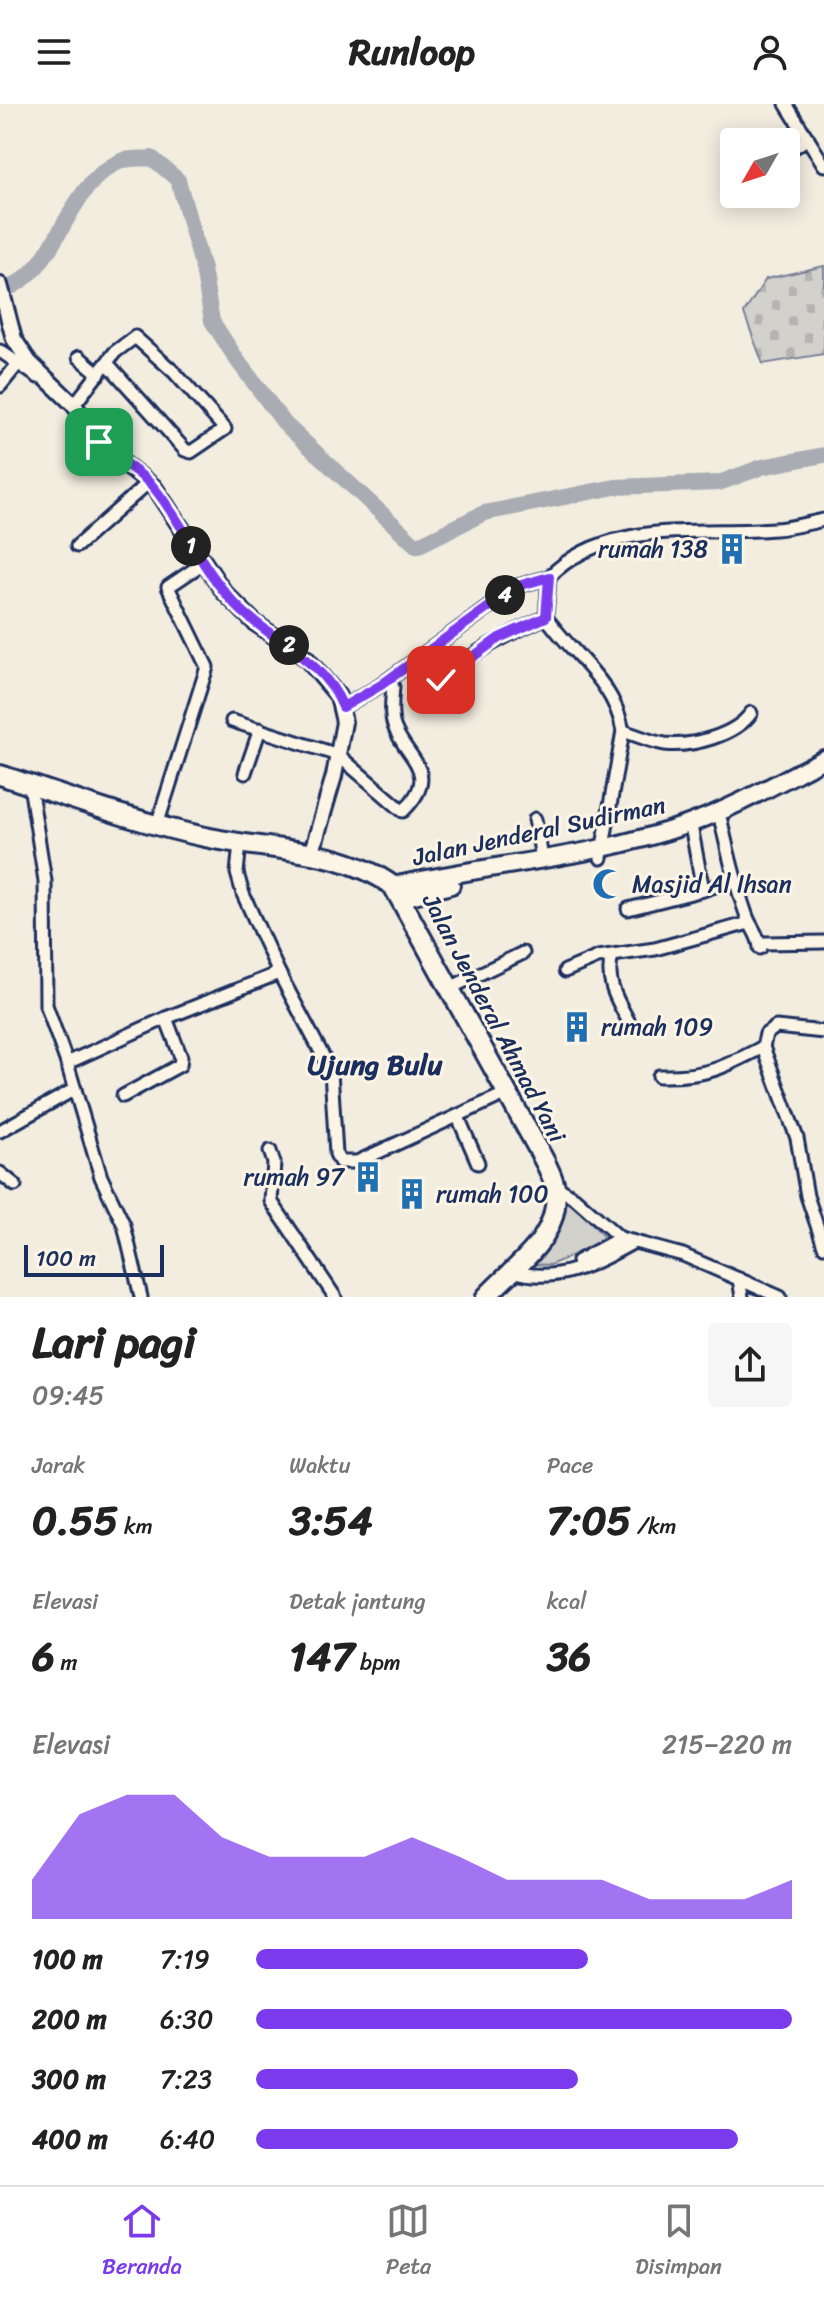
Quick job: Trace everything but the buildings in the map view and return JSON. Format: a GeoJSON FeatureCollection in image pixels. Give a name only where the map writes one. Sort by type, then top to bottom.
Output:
{"type":"FeatureCollection","features":[{"type":"Feature","properties":{"kind":"highway","name":"Jalan Jenderal Ahmad Yani"},"geometry":{"type":"LineString","coordinates":[[0,775],[157,825],[361,866],[398,892],[555,1186]]}},
{"type":"Feature","properties":{"kind":"highway"},"geometry":{"type":"LineString","coordinates":[[486,1297],[541,1242],[550,1223],[555,1186]]}},
{"type":"Feature","properties":{"kind":"highway"},"geometry":{"type":"LineString","coordinates":[[474,1297],[489,1284],[512,1272]]}},
{"type":"Feature","properties":{"kind":"main road","name":"Jalan Jenderal Sudirman"},"geometry":{"type":"LineString","coordinates":[[663,837],[824,759]]}},
{"type":"Feature","properties":{"kind":"main road","name":"Jalan Jenderal Sudirman"},"geometry":{"type":"LineString","coordinates":[[398,892],[440,887],[692,831],[721,821],[824,769]]}},
{"type":"Feature","properties":{"kind":"main road","name":"Jalan Jenderal Sudirman"},"geometry":{"type":"LineString","coordinates":[[398,892],[542,858],[601,852]]}},
{"type":"Feature","properties":{"kind":"street"},"geometry":{"type":"LineString","coordinates":[[786,104],[824,165]]}},
{"type":"Feature","properties":{"kind":"street"},"geometry":{"type":"LineString","coordinates":[[800,143],[808,138]]}},
{"type":"Feature","properties":{"kind":"street"},"geometry":{"type":"LineString","coordinates":[[816,150],[824,138]]}},
{"type":"Feature","properties":{"kind":"street"},"geometry":{"type":"LineString","coordinates":[[0,285],[19,348],[55,389]]}},
{"type":"Feature","properties":{"kind":"street"},"geometry":{"type":"LineString","coordinates":[[74,405],[107,363],[130,339],[139,338],[225,429],[191,452],[185,450],[107,363]]}},
{"type":"Feature","properties":{"kind":"street"},"geometry":{"type":"LineString","coordinates":[[0,351],[74,405],[107,451],[149,482],[202,564],[238,607],[323,675],[343,707],[338,755],[311,855]]}},
{"type":"Feature","properties":{"kind":"street"},"geometry":{"type":"LineString","coordinates":[[79,357],[99,374]]}},
{"type":"Feature","properties":{"kind":"street"},"geometry":{"type":"LineString","coordinates":[[0,386],[18,364]]}},
{"type":"Feature","properties":{"kind":"street"},"geometry":{"type":"LineString","coordinates":[[77,546],[149,482]]}},
{"type":"Feature","properties":{"kind":"street"},"geometry":{"type":"LineString","coordinates":[[343,707],[386,682],[518,586],[549,577],[566,562],[595,547],[629,537],[779,529],[824,520]]}},
{"type":"Feature","properties":{"kind":"street"},"geometry":{"type":"LineString","coordinates":[[157,825],[207,667],[168,587],[202,564]]}},
{"type":"Feature","properties":{"kind":"street"},"geometry":{"type":"LineString","coordinates":[[549,577],[546,617],[602,681],[617,705],[623,731],[601,852]]}},
{"type":"Feature","properties":{"kind":"street"},"geometry":{"type":"LineString","coordinates":[[428,695],[451,670],[546,617]]}},
{"type":"Feature","properties":{"kind":"street"},"geometry":{"type":"LineString","coordinates":[[232,721],[338,755],[399,811],[417,797],[416,760],[394,728],[393,687],[386,682]]}},
{"type":"Feature","properties":{"kind":"street"},"geometry":{"type":"LineString","coordinates":[[623,731],[662,743],[690,742],[732,729],[745,722],[751,713]]}},
{"type":"Feature","properties":{"kind":"street"},"geometry":{"type":"LineString","coordinates":[[245,773],[260,729]]}},
{"type":"Feature","properties":{"kind":"street"},"geometry":{"type":"LineString","coordinates":[[30,785],[45,881],[46,1005],[101,1177],[124,1225],[141,1297]]}},
{"type":"Feature","properties":{"kind":"street"},"geometry":{"type":"LineString","coordinates":[[535,819],[542,858]]}},
{"type":"Feature","properties":{"kind":"street"},"geometry":{"type":"LineString","coordinates":[[721,821],[734,880],[749,923],[759,937],[760,948],[764,943],[824,942]]}},
{"type":"Feature","properties":{"kind":"street"},"geometry":{"type":"LineString","coordinates":[[692,831],[703,890]]}},
{"type":"Feature","properties":{"kind":"street"},"geometry":{"type":"LineString","coordinates":[[240,843],[237,873],[243,894],[279,973],[331,1071],[336,1154],[340,1162],[357,1162],[507,1093]]}},
{"type":"Feature","properties":{"kind":"street"},"geometry":{"type":"LineString","coordinates":[[628,909],[734,880]]}},
{"type":"Feature","properties":{"kind":"street"},"geometry":{"type":"LineString","coordinates":[[565,971],[598,957],[655,949],[749,923]]}},
{"type":"Feature","properties":{"kind":"street"},"geometry":{"type":"LineString","coordinates":[[450,988],[523,953]]}},
{"type":"Feature","properties":{"kind":"street"},"geometry":{"type":"LineString","coordinates":[[612,956],[607,973],[609,983],[632,1028]]}},
{"type":"Feature","properties":{"kind":"street"},"geometry":{"type":"LineString","coordinates":[[67,1063],[166,1018],[279,973]]}},
{"type":"Feature","properties":{"kind":"street"},"geometry":{"type":"LineString","coordinates":[[123,1096],[180,1065],[181,1057],[166,1018]]}},
{"type":"Feature","properties":{"kind":"street"},"geometry":{"type":"LineString","coordinates":[[824,1032],[776,1027],[766,1034],[763,1047],[797,1138],[807,1196],[824,1246]]}},
{"type":"Feature","properties":{"kind":"street"},"geometry":{"type":"LineString","coordinates":[[659,1076],[691,1077],[718,1071],[763,1047]]}},
{"type":"Feature","properties":{"kind":"street"},"geometry":{"type":"LineString","coordinates":[[0,1131],[75,1089]]}},
{"type":"Feature","properties":{"kind":"street"},"geometry":{"type":"LineString","coordinates":[[458,1117],[478,1163]]}},
{"type":"Feature","properties":{"kind":"street"},"geometry":{"type":"LineString","coordinates":[[270,1151],[274,1163],[271,1201],[335,1297]]}},
{"type":"Feature","properties":{"kind":"street"},"geometry":{"type":"LineString","coordinates":[[0,1173],[15,1185]]}},
{"type":"Feature","properties":{"kind":"street"},"geometry":{"type":"LineString","coordinates":[[555,1186],[575,1198],[620,1238],[683,1255],[780,1297]]}},
{"type":"Feature","properties":{"kind":"street"},"geometry":{"type":"LineString","coordinates":[[512,1272],[561,1267],[583,1259],[620,1238]]}},
{"type":"Feature","properties":{"kind":"street"},"geometry":{"type":"LineString","coordinates":[[512,1272],[538,1277],[563,1274],[634,1242]]}},
{"type":"Feature","properties":{"kind":"street"},"geometry":{"type":"LineString","coordinates":[[739,1279],[742,1297]]}},
{"type":"Feature","properties":{"kind":"green space"},"geometry":{"type":"Polygon","coordinates":[[[824,266],[824,354],[763,364],[744,313],[766,279],[824,266]]]}},
{"type":"Feature","properties":{"kind":"green space"},"geometry":{"type":"Polygon","coordinates":[[[560,1195],[585,1215],[607,1241],[550,1265],[530,1264],[560,1195]]]}},
{"type":"Feature","properties":{"kind":"waterway"},"geometry":{"type":"LineString","coordinates":[[0,291],[20,282],[36,267],[86,189],[101,173],[121,161],[152,158],[178,180],[203,269],[212,321],[237,360],[285,424],[417,546],[484,513],[615,487],[719,483],[762,467],[824,455]]}},
{"type":"Feature","properties":{"kind":"place","name":"rumah 138"},"geometry":{"type":"Point","coordinates":[732,549]}},
{"type":"Feature","properties":{"kind":"place","name":"Masjid Al Ihsan"},"geometry":{"type":"Point","coordinates":[608,884]}},
{"type":"Feature","properties":{"kind":"place","name":"rumah 109"},"geometry":{"type":"Point","coordinates":[577,1027]}},
{"type":"Feature","properties":{"kind":"place","name":"rumah 97"},"geometry":{"type":"Point","coordinates":[368,1177]}},
{"type":"Feature","properties":{"kind":"place","name":"rumah 100"},"geometry":{"type":"Point","coordinates":[412,1194]}},
{"type":"Feature","properties":{"kind":"district","name":"Ujung Bulu"},"geometry":{"type":"Point","coordinates":[375,1064]}},
{"type":"Feature","properties":{"kind":"route"},"geometry":{"type":"LineString","coordinates":[[99,442],[107,451],[143,475],[224,592],[255,623],[295,649],[317,668],[334,687],[343,707],[381,685],[518,586],[549,577],[546,584],[546,617],[499,638],[456,666],[441,680]]}}]}
